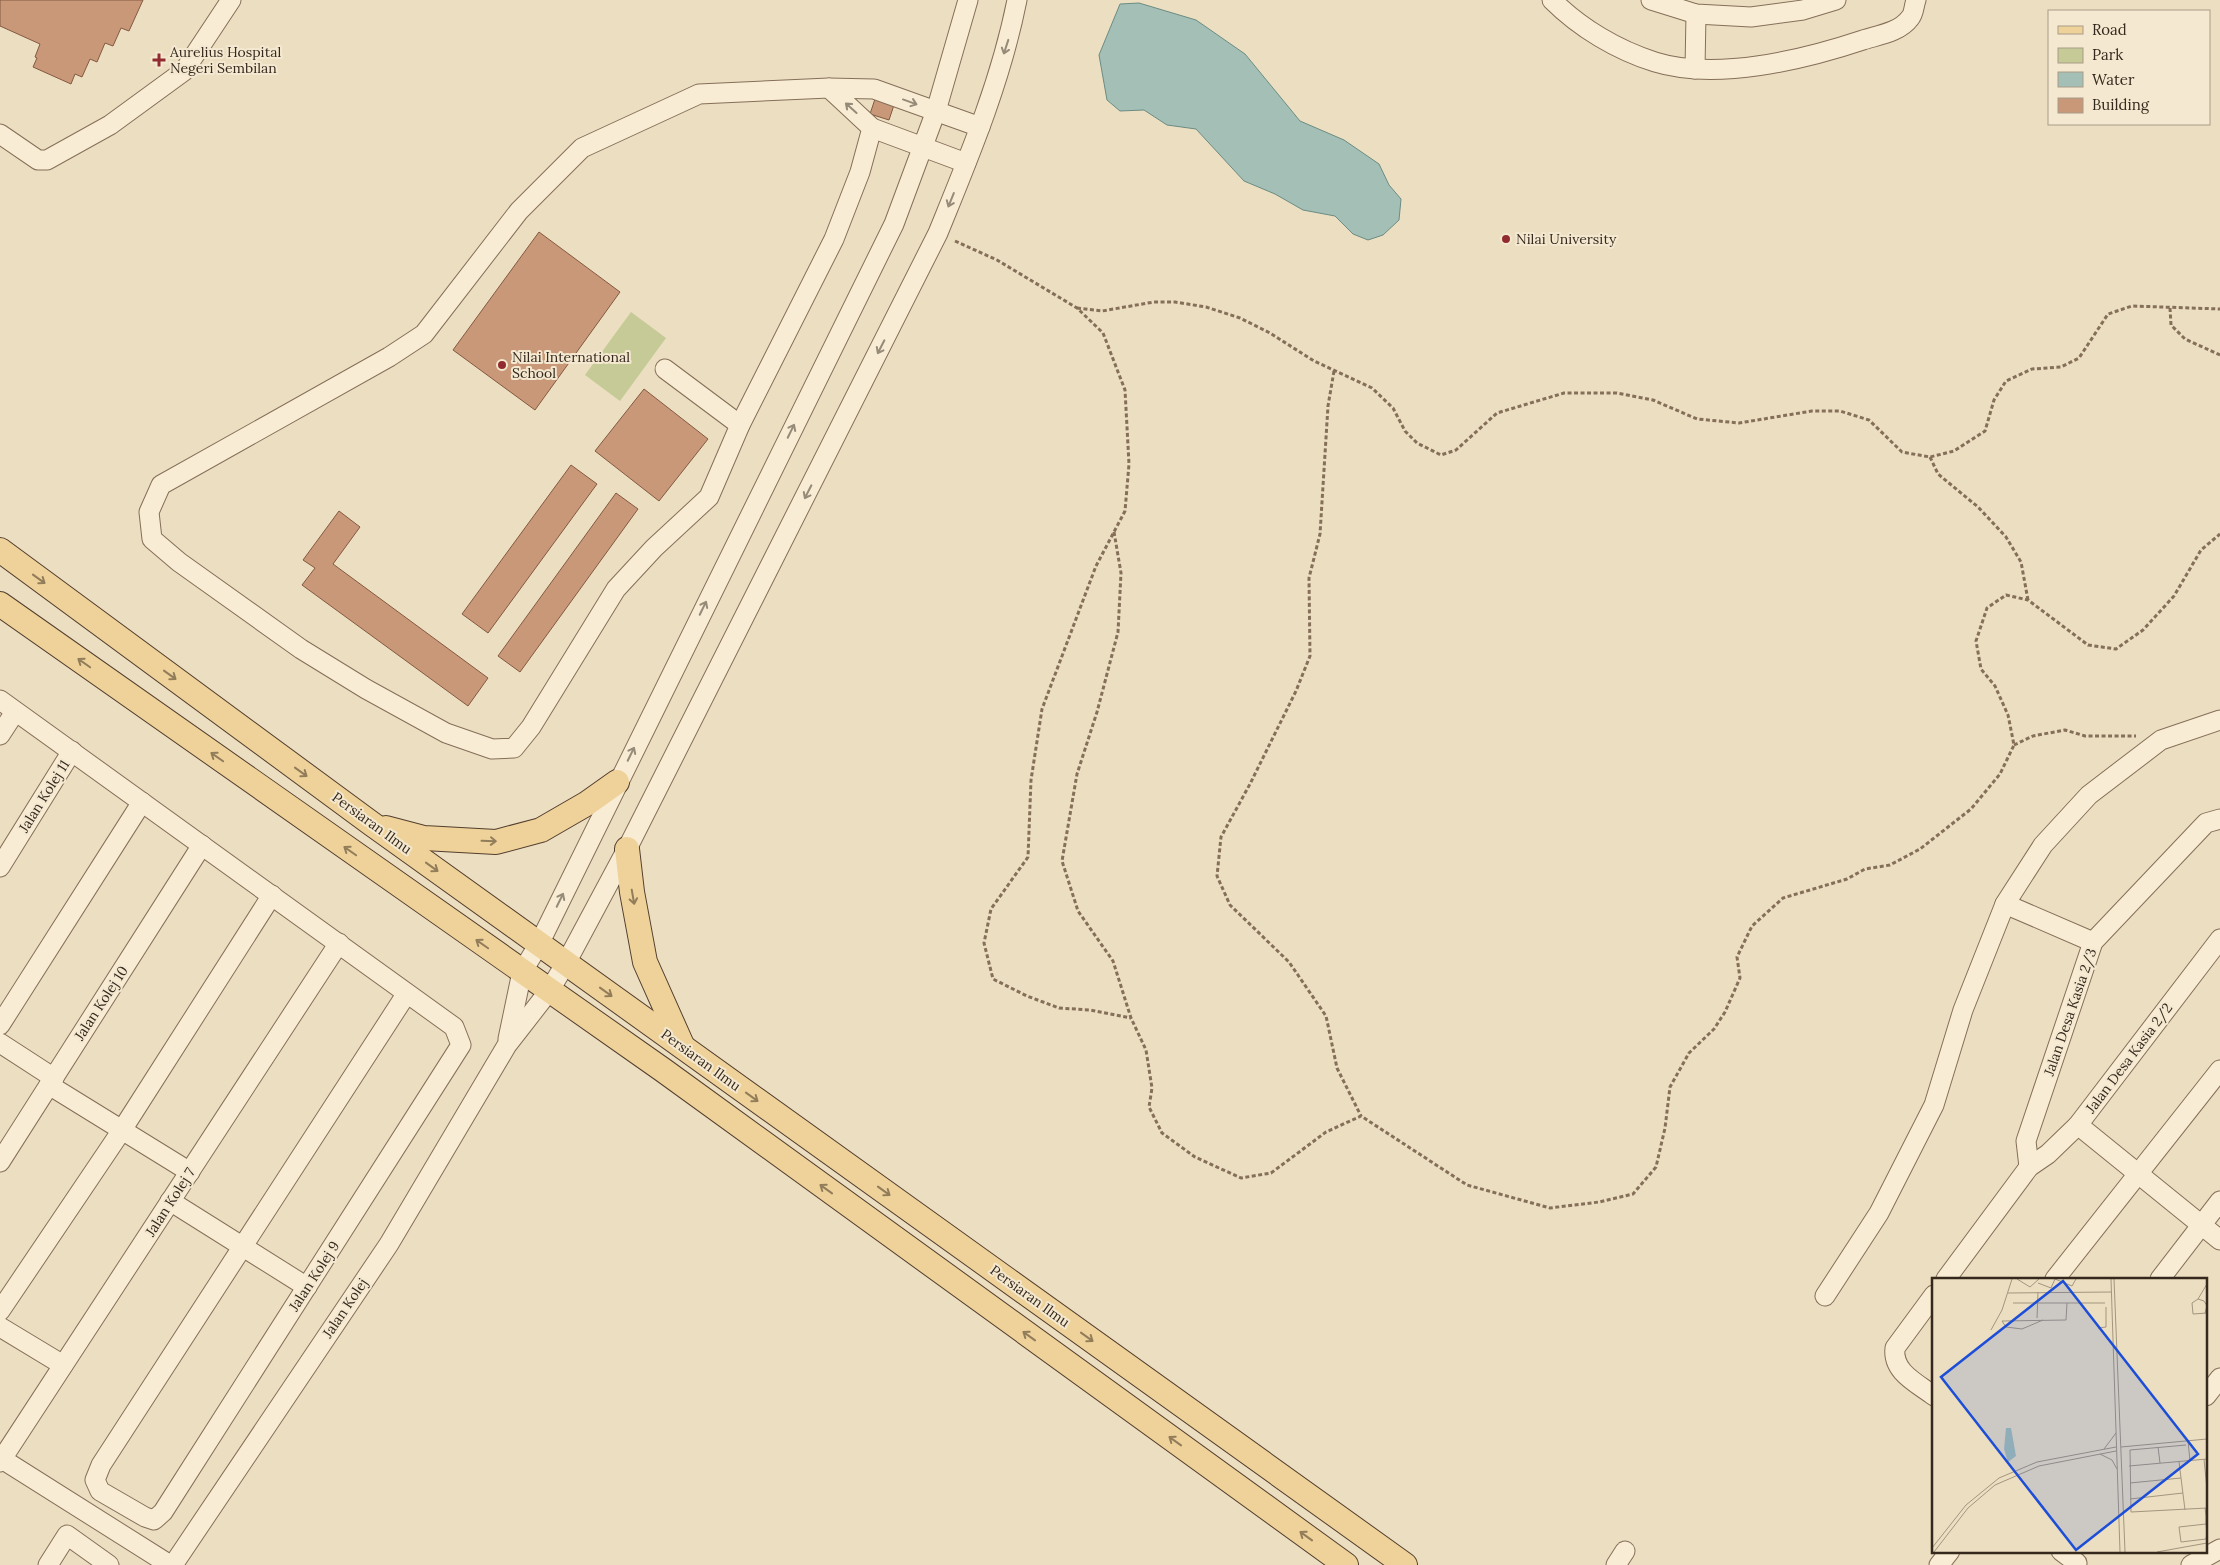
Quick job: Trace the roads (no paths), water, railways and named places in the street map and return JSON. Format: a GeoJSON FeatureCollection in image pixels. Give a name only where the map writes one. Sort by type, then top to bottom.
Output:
{"type":"FeatureCollection","features":[{"type":"Feature","properties":{"kind":"main road","name":"Persiaran Ilmu"},"geometry":{"type":"LineString","coordinates":[[0,550],[372,824],[1405,1565]]}},
{"type":"Feature","properties":{"kind":"main road"},"geometry":{"type":"LineString","coordinates":[[0,604],[671,1076],[1346,1565]]}},
{"type":"Feature","properties":{"kind":"main road"},"geometry":{"type":"LineString","coordinates":[[372,824],[424,838],[496,842],[541,830],[586,804],[617,782]]}},
{"type":"Feature","properties":{"kind":"main road"},"geometry":{"type":"LineString","coordinates":[[627,849],[632,892],[645,962],[682,1046]]}},
{"type":"Feature","properties":{"kind":"street"},"geometry":{"type":"LineString","coordinates":[[3,141],[38,160],[47,160],[110,125],[184,71],[231,0]]}},
{"type":"Feature","properties":{"kind":"street"},"geometry":{"type":"LineString","coordinates":[[507,1045],[522,972],[539,944],[617,782],[894,224],[936,111],[968,0]]}},
{"type":"Feature","properties":{"kind":"street"},"geometry":{"type":"LineString","coordinates":[[507,1045],[549,991],[627,849],[938,233],[980,127],[1010,35],[1017,0]]}},
{"type":"Feature","properties":{"kind":"street"},"geometry":{"type":"LineString","coordinates":[[1552,0],[1606,42],[1656,62],[1694,69],[1748,67],[1820,54],[1896,30],[1911,18],[1916,0]]}},
{"type":"Feature","properties":{"kind":"street"},"geometry":{"type":"LineString","coordinates":[[1651,0],[1696,14],[1751,17],[1802,10],[1836,0]]}},
{"type":"Feature","properties":{"kind":"street"},"geometry":{"type":"LineString","coordinates":[[1694,69],[1696,14]]}},
{"type":"Feature","properties":{"kind":"street"},"geometry":{"type":"LineString","coordinates":[[829,88],[872,128],[966,163]]}},
{"type":"Feature","properties":{"kind":"street"},"geometry":{"type":"LineString","coordinates":[[872,128],[860,172],[834,239],[740,425],[709,496],[654,548],[616,589],[531,727],[514,748],[492,748],[446,733],[366,689],[301,649],[179,562],[152,539],[149,512],[161,485],[389,357],[424,334],[519,211],[582,148],[699,94],[829,88],[874,89],[980,127]]}},
{"type":"Feature","properties":{"kind":"street"},"geometry":{"type":"LineString","coordinates":[[665,369],[740,425]]}},
{"type":"Feature","properties":{"kind":"street"},"geometry":{"type":"LineString","coordinates":[[0,700],[407,993],[242,1246]]}},
{"type":"Feature","properties":{"kind":"street"},"geometry":{"type":"LineString","coordinates":[[0,735],[16,712]]}},
{"type":"Feature","properties":{"kind":"street"},"geometry":{"type":"LineString","coordinates":[[1825,1296],[1879,1213],[1934,1105],[1963,1010],[2005,904],[2043,846],[2089,795],[2161,740],[2220,720]]}},
{"type":"Feature","properties":{"kind":"street","name":"Jalan Kolej 11"},"geometry":{"type":"LineString","coordinates":[[0,867],[72,751]]}},
{"type":"Feature","properties":{"kind":"street"},"geometry":{"type":"LineString","coordinates":[[0,1025],[142,802]]}},
{"type":"Feature","properties":{"kind":"street","name":"Jalan Desa Kasia 2/3"},"geometry":{"type":"LineString","coordinates":[[2029,1167],[2026,1142],[2093,942],[2206,824],[2220,819]]}},
{"type":"Feature","properties":{"kind":"street","name":"Jalan Kolej 10"},"geometry":{"type":"LineString","coordinates":[[0,1162],[202,845]]}},
{"type":"Feature","properties":{"kind":"street"},"geometry":{"type":"LineString","coordinates":[[0,1311],[122,1130],[272,895]]}},
{"type":"Feature","properties":{"kind":"street"},"geometry":{"type":"LineString","coordinates":[[2005,904],[2093,942]]}},
{"type":"Feature","properties":{"kind":"street","name":"Jalan Desa Kasia 2/2"},"geometry":{"type":"LineString","coordinates":[[1947,1278],[2029,1167],[2048,1154],[2078,1125],[2220,939]]}},
{"type":"Feature","properties":{"kind":"street","name":"Jalan Kolej 7"},"geometry":{"type":"LineString","coordinates":[[1,1460],[339,943]]}},
{"type":"Feature","properties":{"kind":"street","name":"Jalan Kolej 9"},"geometry":{"type":"LineString","coordinates":[[242,1246],[101,1465],[95,1480],[100,1491],[145,1517],[154,1520],[163,1512],[461,1045],[454,1027],[407,993]]}},
{"type":"Feature","properties":{"kind":"street"},"geometry":{"type":"LineString","coordinates":[[0,1043],[51,1082],[122,1130],[190,1172]]}},
{"type":"Feature","properties":{"kind":"street","name":"Jalan Kolej"},"geometry":{"type":"LineString","coordinates":[[1,1460],[172,1565],[388,1244],[507,1045]]}},
{"type":"Feature","properties":{"kind":"street"},"geometry":{"type":"LineString","coordinates":[[2056,1278],[2220,1070]]}},
{"type":"Feature","properties":{"kind":"street"},"geometry":{"type":"LineString","coordinates":[[2078,1125],[2220,1240]]}},
{"type":"Feature","properties":{"kind":"street"},"geometry":{"type":"LineString","coordinates":[[170,1201],[307,1287]]}},
{"type":"Feature","properties":{"kind":"street"},"geometry":{"type":"LineString","coordinates":[[2161,1278],[2220,1201]]}},
{"type":"Feature","properties":{"kind":"street"},"geometry":{"type":"LineString","coordinates":[[1932,1298],[1895,1348],[1894,1358],[1898,1369],[1932,1394]]}},
{"type":"Feature","properties":{"kind":"street"},"geometry":{"type":"LineString","coordinates":[[0,1327],[63,1365]]}},
{"type":"Feature","properties":{"kind":"street"},"geometry":{"type":"LineString","coordinates":[[2208,1393],[2220,1378]]}},
{"type":"Feature","properties":{"kind":"street"},"geometry":{"type":"LineString","coordinates":[[48,1565],[67,1535],[109,1565]]}},
{"type":"Feature","properties":{"kind":"street"},"geometry":{"type":"LineString","coordinates":[[2191,1565],[2220,1549]]}},
{"type":"Feature","properties":{"kind":"street"},"geometry":{"type":"LineString","coordinates":[[1939,1565],[1949,1552]]}},
{"type":"Feature","properties":{"kind":"street"},"geometry":{"type":"LineString","coordinates":[[2063,1552],[2079,1560]]}},
{"type":"Feature","properties":{"kind":"water"},"geometry":{"type":"Polygon","coordinates":[[[1139,3],[1196,20],[1245,54],[1300,121],[1344,140],[1379,164],[1389,185],[1401,199],[1399,220],[1383,235],[1368,240],[1353,234],[1335,216],[1303,210],[1275,194],[1244,181],[1196,129],[1167,125],[1144,110],[1120,111],[1107,100],[1099,55],[1120,4],[1139,3]]]}},
{"type":"Feature","properties":{"kind":"place","name":"Aurelius Hospital Negeri Sembilan"},"geometry":{"type":"Point","coordinates":[159,60]}},
{"type":"Feature","properties":{"kind":"place","name":"Nilai University"},"geometry":{"type":"Point","coordinates":[1506,239]}},
{"type":"Feature","properties":{"kind":"place","name":"Nilai International School"},"geometry":{"type":"Point","coordinates":[502,365]}}]}
